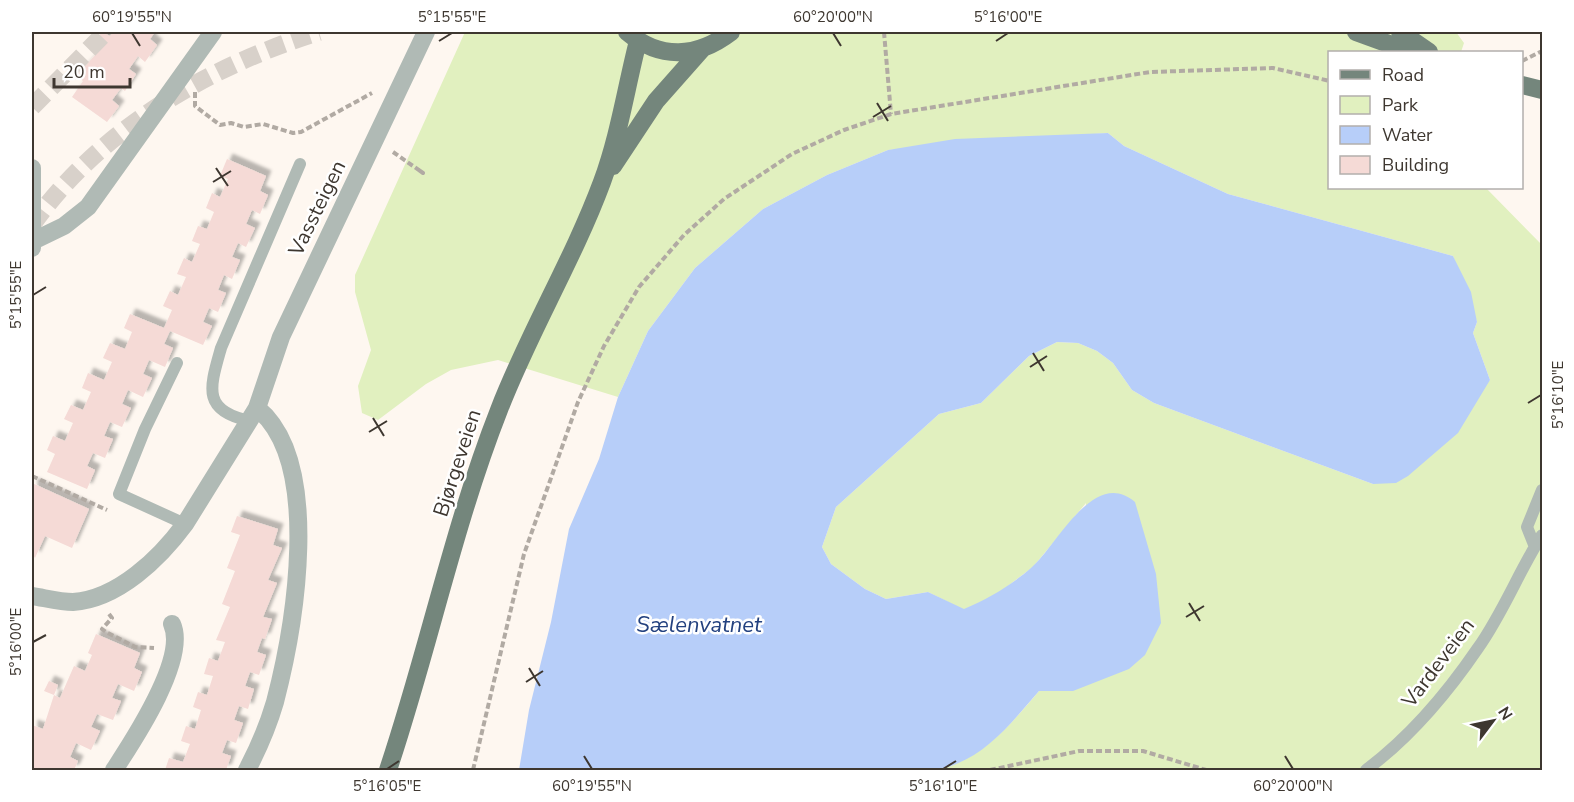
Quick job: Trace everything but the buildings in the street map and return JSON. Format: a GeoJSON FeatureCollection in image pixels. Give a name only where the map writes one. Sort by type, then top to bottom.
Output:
{"type":"FeatureCollection","features":[{"type":"Feature","properties":{"kind":"main road"},"geometry":{"type":"LineString","coordinates":[[633,36],[669,53],[702,49],[730,32]]}},
{"type":"Feature","properties":{"kind":"main road"},"geometry":{"type":"LineString","coordinates":[[1356,32],[1408,51]]}},
{"type":"Feature","properties":{"kind":"main road"},"geometry":{"type":"LineString","coordinates":[[1400,32],[1428,51]]}},
{"type":"Feature","properties":{"kind":"main road","name":"Bjørgeveien"},"geometry":{"type":"LineString","coordinates":[[388,771],[415,691],[467,497],[499,408],[602,182],[627,98],[633,36]]}},
{"type":"Feature","properties":{"kind":"main road","name":"Bjørgeveien"},"geometry":{"type":"LineString","coordinates":[[602,182],[656,101],[702,49]]}},
{"type":"Feature","properties":{"kind":"main road"},"geometry":{"type":"LineString","coordinates":[[1523,85],[1542,90]]}},
{"type":"Feature","properties":{"kind":"street"},"geometry":{"type":"LineString","coordinates":[[32,168],[32,244],[64,226],[88,207],[213,32]]}},
{"type":"Feature","properties":{"kind":"street","name":"Vassteigen"},"geometry":{"type":"LineString","coordinates":[[32,596],[72,602],[110,591],[140,573],[174,540],[254,414],[280,337],[426,32]]}},
{"type":"Feature","properties":{"kind":"street"},"geometry":{"type":"LineString","coordinates":[[248,771],[274,704],[292,611],[299,555],[297,503],[285,448],[265,415],[254,414]]}},
{"type":"Feature","properties":{"kind":"street"},"geometry":{"type":"LineString","coordinates":[[114,771],[156,704],[173,649],[175,630],[172,624]]}},
{"type":"Feature","properties":{"kind":"lane","name":"Vassteigen"},"geometry":{"type":"LineString","coordinates":[[254,414],[222,412],[216,406],[211,387],[213,376],[221,348],[300,164]]}},
{"type":"Feature","properties":{"kind":"lane"},"geometry":{"type":"LineString","coordinates":[[177,363],[146,429],[119,495],[185,524]]}},
{"type":"Feature","properties":{"kind":"lane"},"geometry":{"type":"LineString","coordinates":[[1535,547],[1527,527],[1542,490]]}},
{"type":"Feature","properties":{"kind":"lane","name":"Vardeveien"},"geometry":{"type":"LineString","coordinates":[[1366,771],[1431,708],[1479,647],[1542,535]]}},
{"type":"Feature","properties":{"kind":"path"},"geometry":{"type":"LineString","coordinates":[[884,32],[891,114]]}},
{"type":"Feature","properties":{"kind":"path"},"geometry":{"type":"LineString","coordinates":[[1523,59],[1542,51]]}},
{"type":"Feature","properties":{"kind":"path"},"geometry":{"type":"LineString","coordinates":[[473,771],[524,554],[582,393],[604,346],[639,287],[684,235],[724,199],[802,149],[844,130],[891,114],[1150,72],[1273,68],[1328,81]]}},
{"type":"Feature","properties":{"kind":"path"},"geometry":{"type":"LineString","coordinates":[[179,78],[193,89],[197,97],[195,106],[220,125],[231,123],[244,127],[263,124],[292,133],[301,132],[383,87],[397,93]]}},
{"type":"Feature","properties":{"kind":"path"},"geometry":{"type":"LineString","coordinates":[[390,149],[423,173],[416,168]]}},
{"type":"Feature","properties":{"kind":"path"},"geometry":{"type":"LineString","coordinates":[[32,476],[112,512]]}},
{"type":"Feature","properties":{"kind":"path"},"geometry":{"type":"LineString","coordinates":[[112,618],[102,628],[135,647],[173,649]]}},
{"type":"Feature","properties":{"kind":"path"},"geometry":{"type":"LineString","coordinates":[[990,771],[1079,751],[1143,751],[1206,771]]}},
{"type":"Feature","properties":{"kind":"green space"},"geometry":{"type":"Polygon","coordinates":[[[465,32],[1456,32],[1464,43],[1461,51],[1328,51],[1328,189],[1487,189],[1542,245],[1542,770],[936,770],[952,765],[981,750],[1006,728],[1039,691],[1073,691],[1086,503],[1033,567],[996,595],[964,610],[928,592],[886,599],[865,589],[831,564],[822,547],[836,507],[939,414],[981,403],[1029,356],[1057,342],[1078,343],[1097,351],[1113,363],[1132,390],[1154,403],[1373,484],[1490,380],[1473,333],[1477,322],[1453,256],[1228,194],[1124,146],[1108,133],[888,150],[827,175],[763,209],[695,268],[648,331],[618,397],[498,360],[451,370],[426,384],[378,420],[362,413],[358,386],[371,350],[355,292],[355,275],[465,32]]]}},
{"type":"Feature","properties":{"kind":"water","name":"Sælenvatnet"},"geometry":{"type":"Polygon","coordinates":[[[1108,133],[1124,146],[1228,194],[1453,256],[1471,292],[1477,322],[1473,333],[1490,380],[1458,433],[1408,476],[1396,483],[1373,484],[1154,403],[1132,390],[1113,363],[1097,351],[1078,343],[1057,342],[1029,356],[981,403],[939,414],[836,507],[822,547],[831,564],[865,589],[886,599],[928,592],[964,609],[999,591],[1031,568],[1064,528],[1091,502],[1105,494],[1120,494],[1135,502],[1156,574],[1161,623],[1145,655],[1129,669],[1073,691],[1039,691],[1006,728],[982,750],[968,759],[936,770],[519,770],[529,710],[551,622],[569,529],[599,459],[618,397],[648,331],[695,268],[763,209],[827,175],[888,150],[955,139],[1108,133]]]}},
{"type":"Feature","properties":{"kind":"tunnel"},"geometry":{"type":"LineString","coordinates":[[32,107],[106,32]]}},
{"type":"Feature","properties":{"kind":"tunnel"},"geometry":{"type":"LineString","coordinates":[[32,225],[59,191],[90,159],[160,105],[237,63],[319,32]]}}]}
